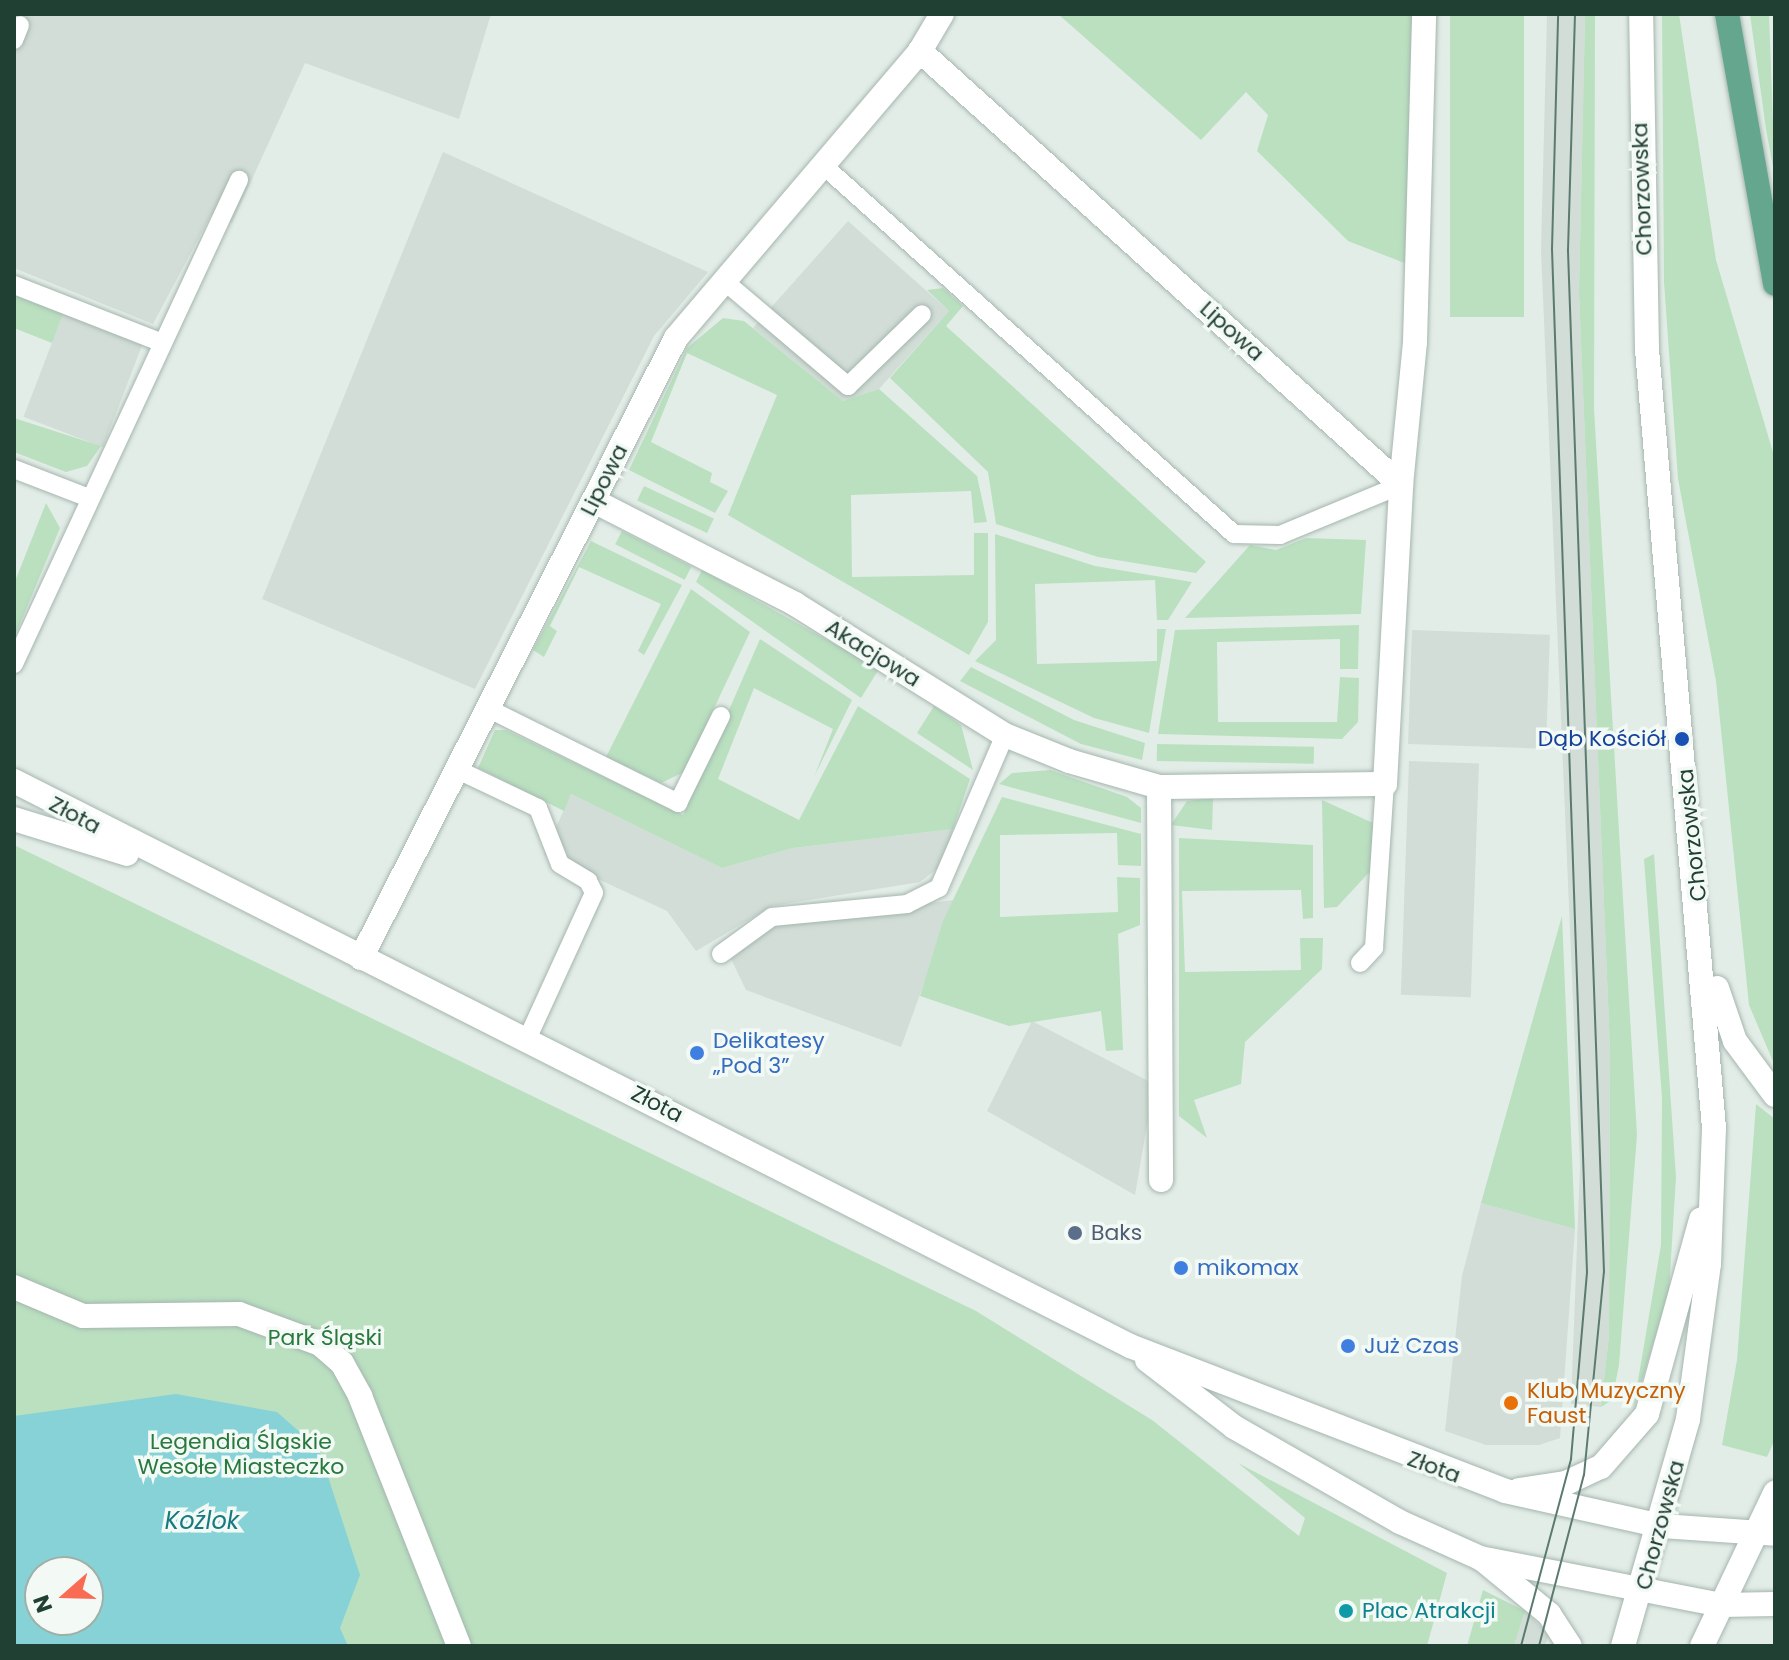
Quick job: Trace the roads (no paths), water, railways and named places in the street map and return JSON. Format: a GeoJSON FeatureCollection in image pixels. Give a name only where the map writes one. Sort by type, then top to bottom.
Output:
{"type":"FeatureCollection","features":[{"type":"Feature","properties":{"kind":"main road"},"geometry":{"type":"LineString","coordinates":[[1727,14],[1775,284]]}},
{"type":"Feature","properties":{"kind":"street","name":"Lipowa"},"geometry":{"type":"LineString","coordinates":[[361,958],[485,707],[676,338],[920,51],[942,14]]}},
{"type":"Feature","properties":{"kind":"street"},"geometry":{"type":"LineString","coordinates":[[1385,784],[1401,485],[1415,342],[1424,14]]}},
{"type":"Feature","properties":{"kind":"street","name":"Chorzowska"},"geometry":{"type":"LineString","coordinates":[[1623,1646],[1662,1526],[1701,1341],[1713,1173],[1702,932],[1647,349],[1641,14]]}},
{"type":"Feature","properties":{"kind":"street","name":"Lipowa"},"geometry":{"type":"LineString","coordinates":[[920,51],[1401,485]]}},
{"type":"Feature","properties":{"kind":"street","name":"Akacjowa"},"geometry":{"type":"LineString","coordinates":[[594,501],[795,604],[1005,735],[1159,787],[1385,784]]}},
{"type":"Feature","properties":{"kind":"street","name":"Złota"},"geometry":{"type":"LineString","coordinates":[[17,785],[179,871],[528,1037],[1130,1346],[1509,1492],[1662,1526],[1764,1534]]}},
{"type":"Feature","properties":{"kind":"street"},"geometry":{"type":"LineString","coordinates":[[1159,787],[1161,1180]]}},
{"type":"Feature","properties":{"kind":"street","name":"Złota"},"geometry":{"type":"LineString","coordinates":[[14,819],[179,871]]}},
{"type":"Feature","properties":{"kind":"street"},"geometry":{"type":"LineString","coordinates":[[1702,932],[1735,1041],[1775,1095]]}},
{"type":"Feature","properties":{"kind":"street"},"geometry":{"type":"LineString","coordinates":[[1509,1492],[1566,1483],[1601,1467],[1647,1414],[1713,1173]]}},
{"type":"Feature","properties":{"kind":"street"},"geometry":{"type":"LineString","coordinates":[[14,1287],[83,1316],[239,1314],[320,1344],[342,1363],[360,1396],[459,1646]]}},
{"type":"Feature","properties":{"kind":"street","name":"Złota"},"geometry":{"type":"LineString","coordinates":[[1130,1346],[1234,1427],[1400,1522],[1480,1558],[1721,1605],[1775,1604]]}},
{"type":"Feature","properties":{"kind":"street"},"geometry":{"type":"LineString","coordinates":[[1702,1646],[1721,1605],[1764,1534],[1775,1493]]}},
{"type":"Feature","properties":{"kind":"street","name":"Złota"},"geometry":{"type":"LineString","coordinates":[[1480,1558],[1549,1614],[1570,1646]]}},
{"type":"Feature","properties":{"kind":"lane"},"geometry":{"type":"LineString","coordinates":[[824,166],[1234,534],[1280,535],[1401,485]]}},
{"type":"Feature","properties":{"kind":"lane"},"geometry":{"type":"LineString","coordinates":[[14,664],[160,342],[239,180]]}},
{"type":"Feature","properties":{"kind":"lane"},"geometry":{"type":"LineString","coordinates":[[723,280],[848,386],[922,314]]}},
{"type":"Feature","properties":{"kind":"lane"},"geometry":{"type":"LineString","coordinates":[[14,285],[160,342]]}},
{"type":"Feature","properties":{"kind":"lane"},"geometry":{"type":"LineString","coordinates":[[14,469],[89,498]]}},
{"type":"Feature","properties":{"kind":"lane"},"geometry":{"type":"LineString","coordinates":[[485,707],[678,803],[721,716]]}},
{"type":"Feature","properties":{"kind":"lane"},"geometry":{"type":"LineString","coordinates":[[721,954],[772,917],[907,904],[939,888],[1005,735]]}},
{"type":"Feature","properties":{"kind":"lane"},"geometry":{"type":"LineString","coordinates":[[456,769],[538,808],[560,864],[588,881],[594,893],[528,1037]]}},
{"type":"Feature","properties":{"kind":"lane"},"geometry":{"type":"LineString","coordinates":[[1360,963],[1374,948],[1385,784]]}},
{"type":"Feature","properties":{"kind":"water","name":"Koźlok"},"geometry":{"type":"Polygon","coordinates":[[[176,1394],[277,1412],[319,1449],[360,1575],[340,1628],[348,1646],[14,1646],[14,1416],[176,1394]]]}},
{"type":"Feature","properties":{"kind":"tram line"},"geometry":{"type":"LineString","coordinates":[[1521,1646],[1571,1459],[1587,1272],[1552,249],[1558,14]]}},
{"type":"Feature","properties":{"kind":"tram line"},"geometry":{"type":"LineString","coordinates":[[1539,1646],[1584,1475],[1604,1272],[1568,250],[1575,14]]}},
{"type":"Feature","properties":{"kind":"place","name":"Dąb Kościół"},"geometry":{"type":"Point","coordinates":[1682,739]}},
{"type":"Feature","properties":{"kind":"place","name":"Delikatesy „Pod 3”"},"geometry":{"type":"Point","coordinates":[697,1053]}},
{"type":"Feature","properties":{"kind":"place","name":"Baks"},"geometry":{"type":"Point","coordinates":[1075,1233]}},
{"type":"Feature","properties":{"kind":"place","name":"mikomax"},"geometry":{"type":"Point","coordinates":[1181,1268]}},
{"type":"Feature","properties":{"kind":"place","name":"Już Czas"},"geometry":{"type":"Point","coordinates":[1348,1346]}},
{"type":"Feature","properties":{"kind":"place","name":"Klub Muzyczny Faust"},"geometry":{"type":"Point","coordinates":[1511,1403]}},
{"type":"Feature","properties":{"kind":"place","name":"Plac Atrakcji"},"geometry":{"type":"Point","coordinates":[1346,1611]}},
{"type":"Feature","properties":{"kind":"park label","name":"Park Śląski"},"geometry":{"type":"Point","coordinates":[325,1338]}},
{"type":"Feature","properties":{"kind":"park label","name":"Legendia Śląskie Wesołe Miasteczko"},"geometry":{"type":"Point","coordinates":[241,1454]}}]}
